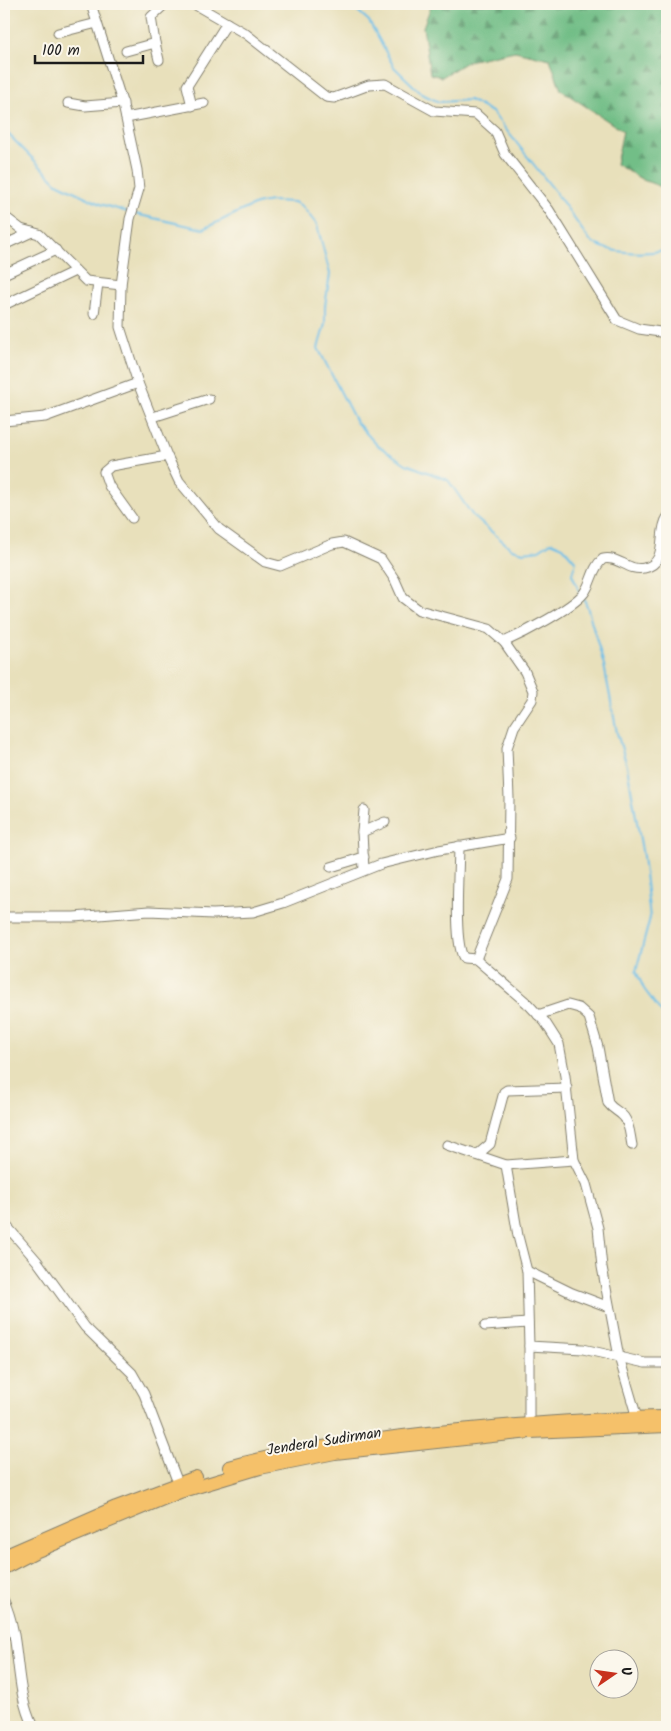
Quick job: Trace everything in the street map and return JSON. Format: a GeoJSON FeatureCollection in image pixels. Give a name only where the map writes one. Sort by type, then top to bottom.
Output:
{"type":"FeatureCollection","features":[{"type":"Feature","properties":{"kind":"highway"},"geometry":{"type":"LineString","coordinates":[[4,1556],[116,1506],[178,1483],[292,1451],[334,1444],[529,1422],[667,1417]]}},
{"type":"Feature","properties":{"kind":"highway","name":"Jenderal Sudirman"},"geometry":{"type":"LineString","coordinates":[[4,1568],[43,1548],[180,1492],[260,1468],[335,1453],[530,1432],[667,1426]]}},
{"type":"Feature","properties":{"kind":"street"},"geometry":{"type":"LineString","coordinates":[[91,4],[123,103],[138,170],[139,189],[130,219],[122,285],[120,327],[138,383],[167,456],[184,488],[219,529],[264,562],[280,566],[332,544],[344,542],[384,562],[403,598],[411,605],[419,610],[486,627],[504,642],[525,672],[533,691],[532,700],[511,732],[507,748],[510,838],[507,884],[476,959]]}},
{"type":"Feature","properties":{"kind":"street"},"geometry":{"type":"LineString","coordinates":[[159,60],[152,16],[165,4]]}},
{"type":"Feature","properties":{"kind":"street"},"geometry":{"type":"LineString","coordinates":[[194,4],[260,44],[326,97],[334,98],[369,85],[385,84],[434,111],[476,114],[495,131],[510,161],[549,210],[617,320],[639,329],[667,332]]}},
{"type":"Feature","properties":{"kind":"street"},"geometry":{"type":"LineString","coordinates":[[58,32],[97,23]]}},
{"type":"Feature","properties":{"kind":"street"},"geometry":{"type":"LineString","coordinates":[[192,106],[187,86],[227,23]]}},
{"type":"Feature","properties":{"kind":"street"},"geometry":{"type":"LineString","coordinates":[[126,51],[155,43]]}},
{"type":"Feature","properties":{"kind":"street"},"geometry":{"type":"LineString","coordinates":[[68,104],[85,106],[123,103]]}},
{"type":"Feature","properties":{"kind":"street"},"geometry":{"type":"LineString","coordinates":[[126,118],[204,103]]}},
{"type":"Feature","properties":{"kind":"street"},"geometry":{"type":"LineString","coordinates":[[4,216],[20,229],[39,234],[86,281],[122,285]]}},
{"type":"Feature","properties":{"kind":"street"},"geometry":{"type":"LineString","coordinates":[[4,245],[32,232]]}},
{"type":"Feature","properties":{"kind":"street"},"geometry":{"type":"LineString","coordinates":[[4,274],[56,250]]}},
{"type":"Feature","properties":{"kind":"street"},"geometry":{"type":"LineString","coordinates":[[4,305],[75,271]]}},
{"type":"Feature","properties":{"kind":"street"},"geometry":{"type":"LineString","coordinates":[[94,314],[98,283]]}},
{"type":"Feature","properties":{"kind":"street"},"geometry":{"type":"LineString","coordinates":[[4,421],[45,416],[138,383]]}},
{"type":"Feature","properties":{"kind":"street"},"geometry":{"type":"LineString","coordinates":[[152,417],[209,399]]}},
{"type":"Feature","properties":{"kind":"street"},"geometry":{"type":"LineString","coordinates":[[132,518],[109,486],[104,472],[111,466],[167,456]]}},
{"type":"Feature","properties":{"kind":"street"},"geometry":{"type":"LineString","coordinates":[[504,642],[531,629],[582,595],[597,565],[603,559],[612,559],[635,569],[644,568],[658,557],[664,543],[667,518]]}},
{"type":"Feature","properties":{"kind":"street"},"geometry":{"type":"LineString","coordinates":[[364,810],[362,832],[364,870]]}},
{"type":"Feature","properties":{"kind":"street"},"geometry":{"type":"LineString","coordinates":[[362,832],[385,822]]}},
{"type":"Feature","properties":{"kind":"street"},"geometry":{"type":"LineString","coordinates":[[4,917],[74,916],[149,911],[214,914],[253,912],[282,903],[386,862],[459,846],[510,838]]}},
{"type":"Feature","properties":{"kind":"street"},"geometry":{"type":"LineString","coordinates":[[459,846],[458,925],[464,958],[476,959],[538,1015],[550,1029],[559,1044],[567,1088],[574,1160],[586,1184],[598,1228],[609,1307],[619,1357],[637,1418]]}},
{"type":"Feature","properties":{"kind":"street"},"geometry":{"type":"LineString","coordinates":[[331,867],[364,856]]}},
{"type":"Feature","properties":{"kind":"street"},"geometry":{"type":"LineString","coordinates":[[538,1015],[568,1005],[579,1008],[589,1017],[598,1047],[608,1103],[613,1110],[623,1116],[629,1129],[632,1146]]}},
{"type":"Feature","properties":{"kind":"street"},"geometry":{"type":"LineString","coordinates":[[477,1155],[490,1144],[504,1092],[507,1090],[567,1088]]}},
{"type":"Feature","properties":{"kind":"street"},"geometry":{"type":"LineString","coordinates":[[446,1145],[506,1165],[574,1160]]}},
{"type":"Feature","properties":{"kind":"street"},"geometry":{"type":"LineString","coordinates":[[506,1165],[518,1236],[527,1271],[530,1346],[529,1422]]}},
{"type":"Feature","properties":{"kind":"street"},"geometry":{"type":"LineString","coordinates":[[4,1223],[44,1271],[85,1327],[132,1374],[144,1394],[178,1483]]}},
{"type":"Feature","properties":{"kind":"street"},"geometry":{"type":"LineString","coordinates":[[527,1271],[572,1294],[609,1307]]}},
{"type":"Feature","properties":{"kind":"street"},"geometry":{"type":"LineString","coordinates":[[485,1326],[528,1323]]}},
{"type":"Feature","properties":{"kind":"street"},"geometry":{"type":"LineString","coordinates":[[530,1346],[584,1350],[645,1363],[667,1363]]}},
{"type":"Feature","properties":{"kind":"street"},"geometry":{"type":"LineString","coordinates":[[4,1601],[13,1636],[22,1699],[33,1727]]}},
{"type":"Feature","properties":{"kind":"green space"},"geometry":{"type":"Polygon","coordinates":[[[432,4],[667,4],[667,189],[643,180],[616,164],[623,131],[561,90],[550,59],[515,51],[468,61],[442,77],[430,74],[423,27],[432,4]]]}},
{"type":"Feature","properties":{"kind":"waterway"},"geometry":{"type":"LineString","coordinates":[[350,4],[369,21],[394,67],[422,94],[439,102],[469,100],[492,112],[554,190],[590,241],[598,246],[617,251],[638,253],[667,250]]}},
{"type":"Feature","properties":{"kind":"waterway"},"geometry":{"type":"LineString","coordinates":[[4,130],[57,183],[100,204],[128,212]]}},
{"type":"Feature","properties":{"kind":"waterway"},"geometry":{"type":"LineString","coordinates":[[135,214],[203,229],[256,204],[271,201],[294,202],[302,206],[317,225],[330,274],[325,306],[325,324],[318,348],[356,422],[377,445],[406,464],[448,480],[473,516],[512,549],[524,552],[539,550],[551,542],[563,547],[576,562],[572,574],[580,593]]}},
{"type":"Feature","properties":{"kind":"waterway"},"geometry":{"type":"LineString","coordinates":[[583,597],[604,665],[617,733],[627,766],[643,856],[650,918],[636,971],[644,989],[667,1020]]}}]}
